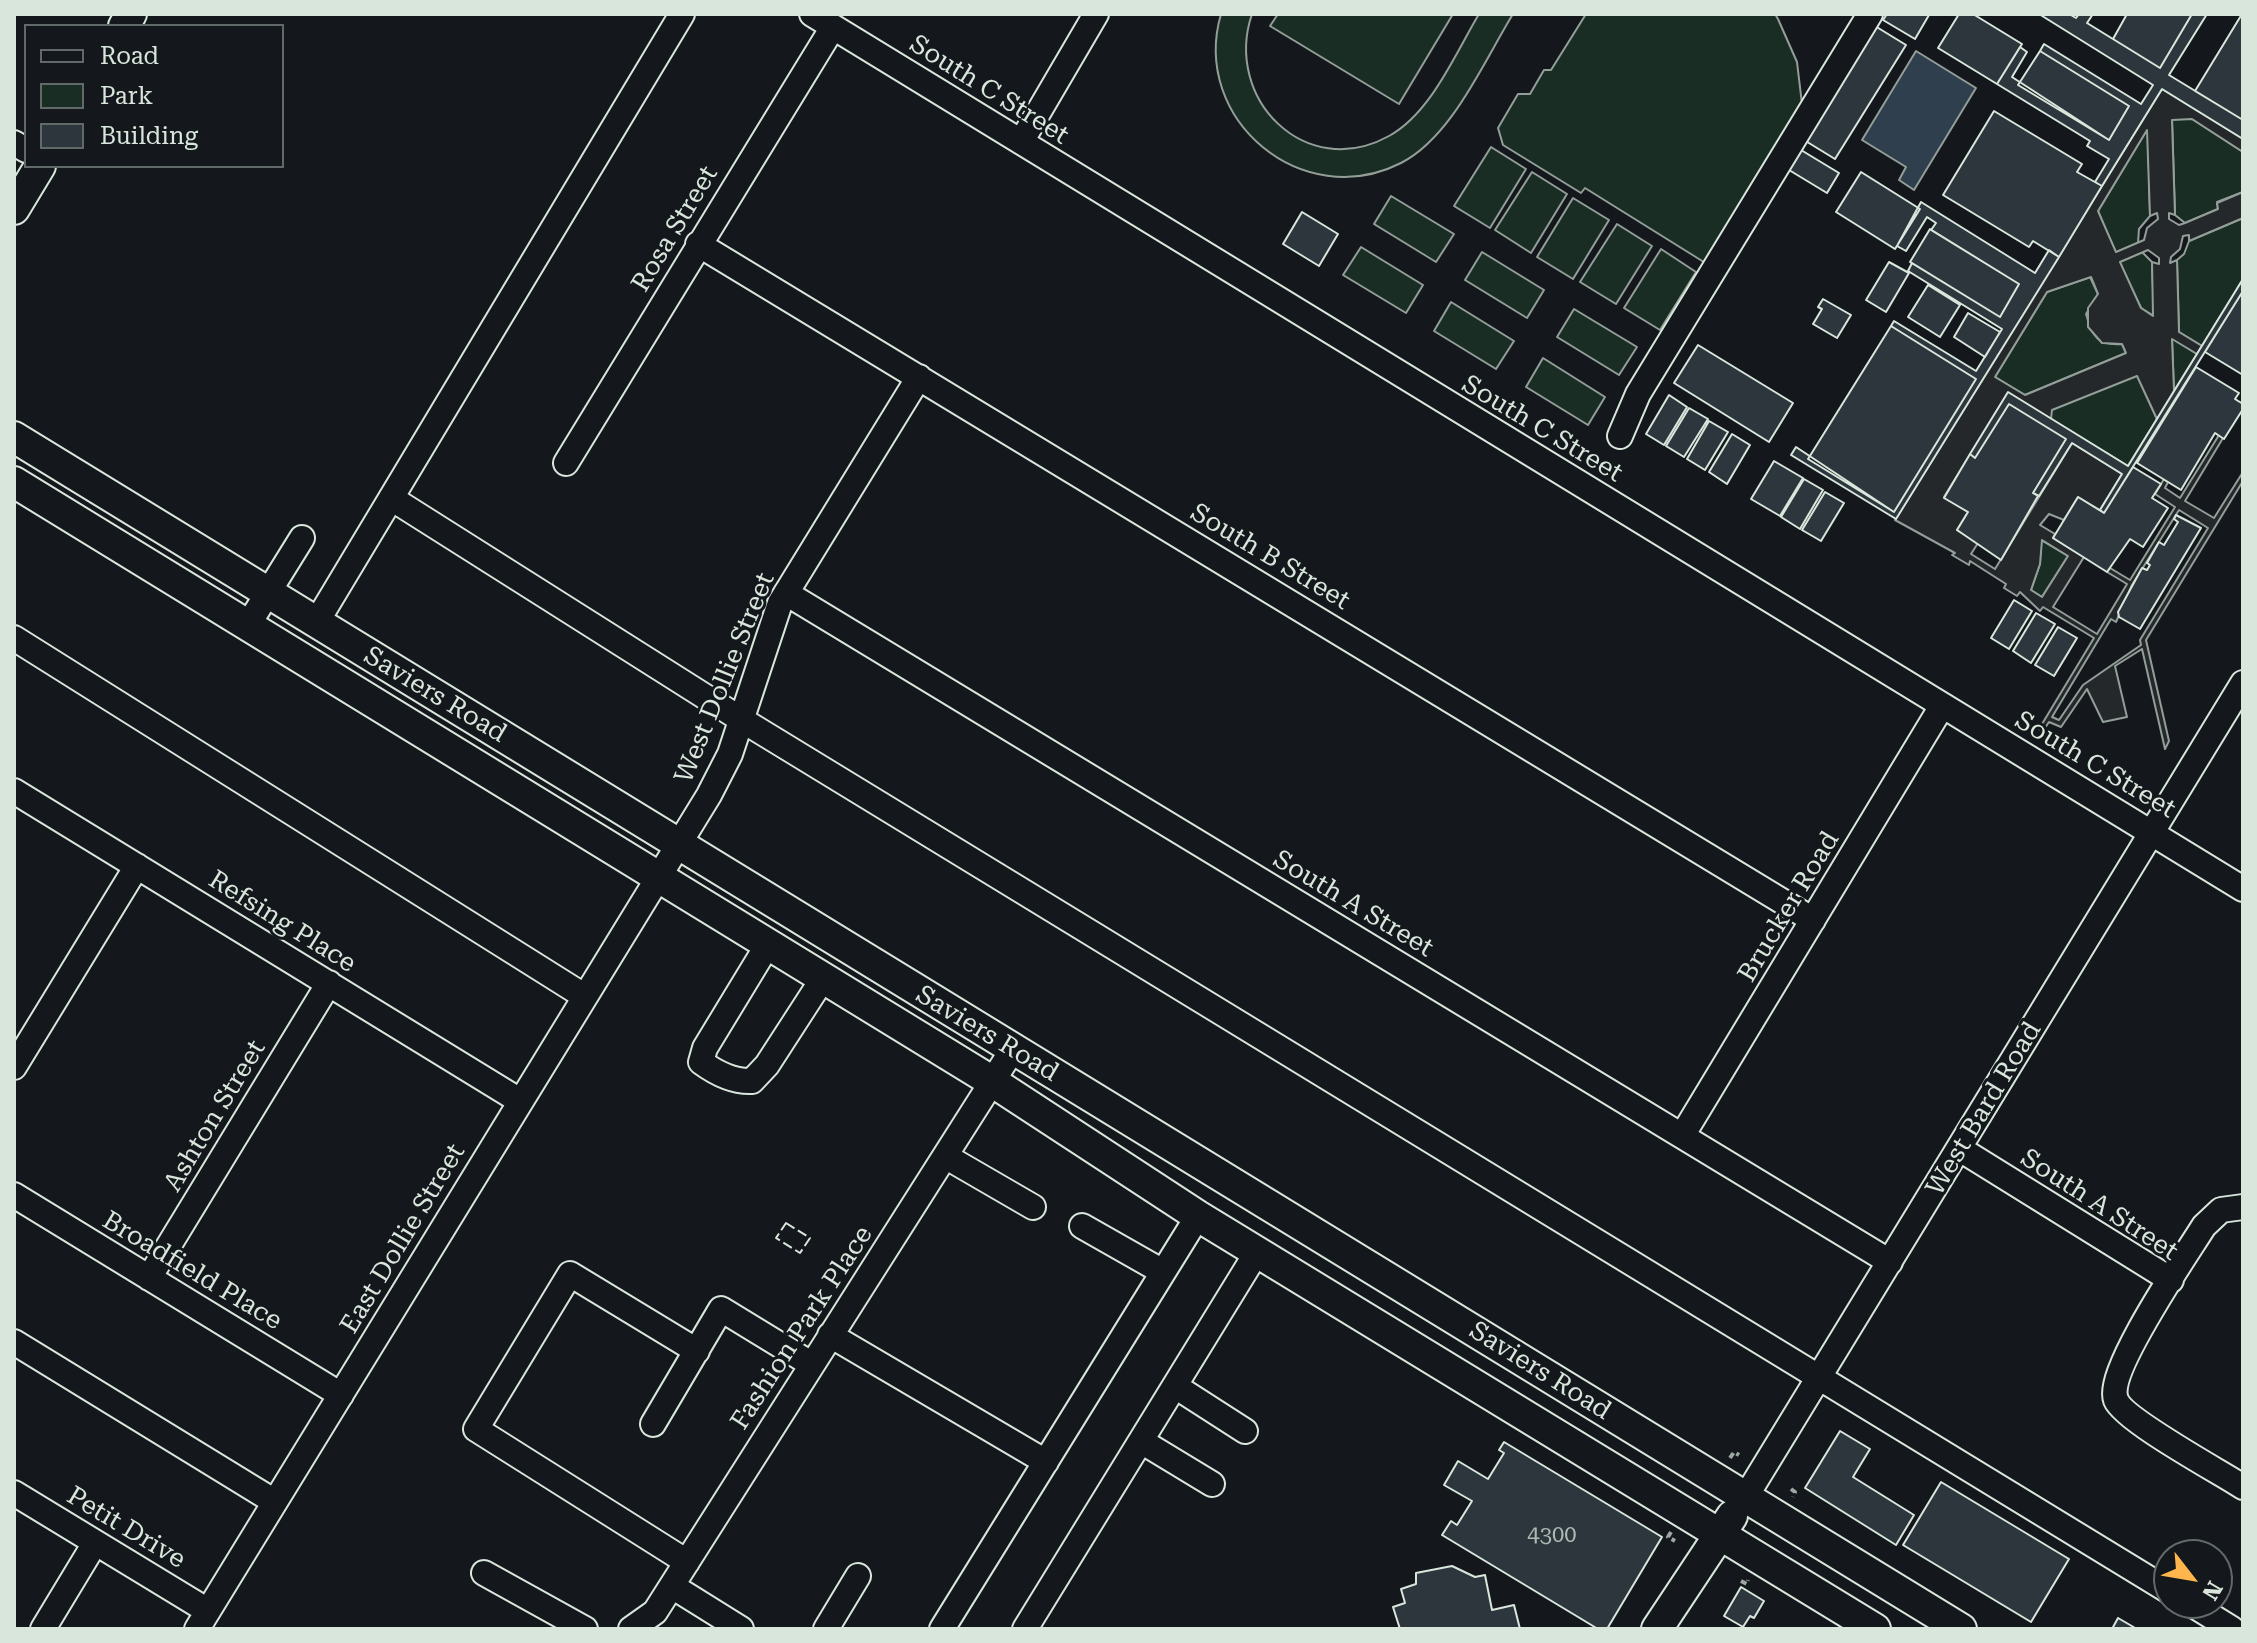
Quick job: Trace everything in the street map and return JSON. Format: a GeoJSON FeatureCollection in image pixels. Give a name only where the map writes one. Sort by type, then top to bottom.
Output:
{"type":"FeatureCollection","features":[{"type":"Feature","properties":{"kind":"main road"},"geometry":{"type":"LineString","coordinates":[[14,209],[39,168]]}},
{"type":"Feature","properties":{"kind":"main road","name":"Saviers Road"},"geometry":{"type":"LineString","coordinates":[[14,437],[1961,1629]]}},
{"type":"Feature","properties":{"kind":"main road","name":"Saviers Road"},"geometry":{"type":"LineString","coordinates":[[14,482],[993,1082],[1198,1216],[1721,1532],[1875,1629]]}},
{"type":"Feature","properties":{"kind":"main road","name":"West Bard Road"},"geometry":{"type":"LineString","coordinates":[[1657,1629],[1745,1498]]}},
{"type":"Feature","properties":{"kind":"street"},"geometry":{"type":"LineString","coordinates":[[316,623],[682,14]]}},
{"type":"Feature","properties":{"kind":"street"},"geometry":{"type":"LineString","coordinates":[[1021,142],[1096,14]]}},
{"type":"Feature","properties":{"kind":"street"},"geometry":{"type":"LineString","coordinates":[[1620,436],[1638,394],[1870,14]]}},
{"type":"Feature","properties":{"kind":"street","name":"South C Street"},"geometry":{"type":"LineString","coordinates":[[823,20],[2243,889]]}},
{"type":"Feature","properties":{"kind":"street","name":"Rosa Street"},"geometry":{"type":"LineString","coordinates":[[566,463],[698,244],[823,20]]}},
{"type":"Feature","properties":{"kind":"street","name":"South B Street"},"geometry":{"type":"LineString","coordinates":[[698,244],[1813,920]]}},
{"type":"Feature","properties":{"kind":"street","name":"West Dollie Street"},"geometry":{"type":"LineString","coordinates":[[658,878],[709,795],[742,720],[762,651],[786,593],[919,377]]}},
{"type":"Feature","properties":{"kind":"street"},"geometry":{"type":"LineString","coordinates":[[391,498],[742,720],[1820,1375],[2153,1581]]}},
{"type":"Feature","properties":{"kind":"street"},"geometry":{"type":"LineString","coordinates":[[248,625],[302,538]]}},
{"type":"Feature","properties":{"kind":"street","name":"South A Street"},"geometry":{"type":"LineString","coordinates":[[786,593],[1890,1262]]}},
{"type":"Feature","properties":{"kind":"street"},"geometry":{"type":"LineString","coordinates":[[14,638],[584,996]]}},
{"type":"Feature","properties":{"kind":"street","name":"West Bard Road"},"geometry":{"type":"LineString","coordinates":[[1745,1498],[2243,683]]}},
{"type":"Feature","properties":{"kind":"street","name":"Brucker Road"},"geometry":{"type":"LineString","coordinates":[[1682,1136],[1942,706]]}},
{"type":"Feature","properties":{"kind":"street","name":"Refsing Place"},"geometry":{"type":"LineString","coordinates":[[14,791],[520,1101]]}},
{"type":"Feature","properties":{"kind":"street"},"geometry":{"type":"LineString","coordinates":[[14,1067],[137,866]]}},
{"type":"Feature","properties":{"kind":"street","name":"East Dollie Street"},"geometry":{"type":"LineString","coordinates":[[202,1620],[658,878]]}},
{"type":"Feature","properties":{"kind":"street"},"geometry":{"type":"LineString","coordinates":[[767,946],[705,1048],[701,1062],[712,1070],[740,1081],[752,1081],[767,1065],[822,980]]}},
{"type":"Feature","properties":{"kind":"street","name":"Ashton Street"},"geometry":{"type":"LineString","coordinates":[[149,1278],[329,983]]}},
{"type":"Feature","properties":{"kind":"street","name":"Fashion Park Place"},"geometry":{"type":"LineString","coordinates":[[631,1629],[655,1612],[1013,1049]]}},
{"type":"Feature","properties":{"kind":"street","name":"South A Street"},"geometry":{"type":"LineString","coordinates":[[1960,1149],[2171,1280],[2121,1364],[2114,1391],[2116,1401],[2137,1421],[2243,1487]]}},
{"type":"Feature","properties":{"kind":"street"},"geometry":{"type":"LineString","coordinates":[[945,1156],[1033,1207]]}},
{"type":"Feature","properties":{"kind":"street","name":"Broadfield Place"},"geometry":{"type":"LineString","coordinates":[[14,1195],[341,1395]]}},
{"type":"Feature","properties":{"kind":"street"},"geometry":{"type":"LineString","coordinates":[[2171,1280],[2210,1219],[2230,1206],[2243,1207]]}},
{"type":"Feature","properties":{"kind":"street"},"geometry":{"type":"LineString","coordinates":[[942,1629],[1198,1216]]}},
{"type":"Feature","properties":{"kind":"street"},"geometry":{"type":"LineString","coordinates":[[1082,1226],[1163,1272]]}},
{"type":"Feature","properties":{"kind":"street"},"geometry":{"type":"LineString","coordinates":[[1025,1629],[1257,1252]]}},
{"type":"Feature","properties":{"kind":"street"},"geometry":{"type":"LineString","coordinates":[[687,1562],[476,1429],[570,1274],[697,1351]]}},
{"type":"Feature","properties":{"kind":"street"},"geometry":{"type":"LineString","coordinates":[[653,1424],[721,1309],[811,1364]]}},
{"type":"Feature","properties":{"kind":"street"},"geometry":{"type":"LineString","coordinates":[[830,1335],[1046,1462]]}},
{"type":"Feature","properties":{"kind":"street"},"geometry":{"type":"LineString","coordinates":[[14,1342],[275,1502]]}},
{"type":"Feature","properties":{"kind":"street"},"geometry":{"type":"LineString","coordinates":[[1175,1386],[1245,1431]]}},
{"type":"Feature","properties":{"kind":"street"},"geometry":{"type":"LineString","coordinates":[[1141,1441],[1212,1484]]}},
{"type":"Feature","properties":{"kind":"street","name":"Petit Drive"},"geometry":{"type":"LineString","coordinates":[[14,1493],[95,1543],[202,1620]]}},
{"type":"Feature","properties":{"kind":"street"},"geometry":{"type":"LineString","coordinates":[[43,1629],[95,1543]]}},
{"type":"Feature","properties":{"kind":"street"},"geometry":{"type":"LineString","coordinates":[[484,1573],[585,1629]]}},
{"type":"Feature","properties":{"kind":"street"},"geometry":{"type":"LineString","coordinates":[[826,1629],[858,1576]]}},
{"type":"Feature","properties":{"kind":"street"},"geometry":{"type":"LineString","coordinates":[[672,1586],[741,1629]]}},
{"type":"Feature","properties":{"kind":"path"},"geometry":{"type":"LineString","coordinates":[[1730,1458],[1734,1452],[1739,1455]]}},
{"type":"Feature","properties":{"kind":"path"},"geometry":{"type":"LineString","coordinates":[[1791,1489],[1795,1492],[1793,1497]]}},
{"type":"Feature","properties":{"kind":"path"},"geometry":{"type":"LineString","coordinates":[[1668,1537],[1675,1541]]}},
{"type":"Feature","properties":{"kind":"green space"},"geometry":{"type":"Polygon","coordinates":[[[1221,14],[1252,14],[1246,46],[1250,75],[1261,102],[1278,124],[1302,140],[1328,148],[1358,147],[1389,136],[1404,126],[1430,98],[1479,14],[1513,14],[1451,117],[1419,151],[1401,163],[1364,175],[1327,176],[1293,166],[1263,147],[1238,121],[1222,89],[1216,53],[1221,14]]]}},
{"type":"Feature","properties":{"kind":"green space"},"geometry":{"type":"Polygon","coordinates":[[[1278,14],[1453,14],[1399,104],[1270,26],[1278,14]]]}},
{"type":"Feature","properties":{"kind":"green space"},"geometry":{"type":"Polygon","coordinates":[[[1586,14],[1775,14],[1778,19],[1797,62],[1802,104],[1707,264],[1585,188],[1581,193],[1503,145],[1498,128],[1518,94],[1530,94],[1544,70],[1551,70],[1586,14]]]}},
{"type":"Feature","properties":{"kind":"green space"},"geometry":{"type":"Polygon","coordinates":[[[2172,119],[2192,119],[2243,152],[2243,192],[2217,202],[2218,209],[2185,223],[2175,215],[2172,119]]]}},
{"type":"Feature","properties":{"kind":"green space"},"geometry":{"type":"Polygon","coordinates":[[[2148,128],[2150,216],[2139,229],[2138,243],[2115,253],[2098,211],[2148,128]]]}},
{"type":"Feature","properties":{"kind":"green space"},"geometry":{"type":"Polygon","coordinates":[[[1491,147],[1526,169],[1490,228],[1454,206],[1491,147]]]}},
{"type":"Feature","properties":{"kind":"green space"},"geometry":{"type":"Polygon","coordinates":[[[1532,172],[1567,194],[1531,253],[1495,230],[1532,172]]]}},
{"type":"Feature","properties":{"kind":"green space"},"geometry":{"type":"Polygon","coordinates":[[[1391,196],[1454,234],[1436,262],[1374,224],[1391,196]]]}},
{"type":"Feature","properties":{"kind":"green space"},"geometry":{"type":"Polygon","coordinates":[[[1573,198],[1609,220],[1573,279],[1537,257],[1573,198]]]}},
{"type":"Feature","properties":{"kind":"green space"},"geometry":{"type":"Polygon","coordinates":[[[2243,218],[2243,279],[2202,346],[2179,332],[2177,260],[2184,254],[2189,241],[2243,218]]]}},
{"type":"Feature","properties":{"kind":"green space"},"geometry":{"type":"Polygon","coordinates":[[[1617,224],[1652,246],[1616,304],[1580,282],[1617,224]]]}},
{"type":"Feature","properties":{"kind":"green space"},"geometry":{"type":"Polygon","coordinates":[[[1361,247],[1423,285],[1406,313],[1343,275],[1361,247]]]}},
{"type":"Feature","properties":{"kind":"green space"},"geometry":{"type":"Polygon","coordinates":[[[1661,249],[1696,272],[1660,330],[1624,308],[1661,249]]]}},
{"type":"Feature","properties":{"kind":"green space"},"geometry":{"type":"Polygon","coordinates":[[[1482,252],[1544,290],[1527,318],[1465,280],[1482,252]]]}},
{"type":"Feature","properties":{"kind":"green space"},"geometry":{"type":"Polygon","coordinates":[[[2142,252],[2152,262],[2154,316],[2141,308],[2119,262],[2142,252]]]}},
{"type":"Feature","properties":{"kind":"green space"},"geometry":{"type":"Polygon","coordinates":[[[2090,277],[2098,294],[2086,314],[2091,328],[2102,341],[2122,344],[2126,353],[2025,395],[1995,377],[2047,292],[2090,277]]]}},
{"type":"Feature","properties":{"kind":"green space"},"geometry":{"type":"Polygon","coordinates":[[[1451,302],[1514,341],[1496,369],[1434,331],[1451,302]]]}},
{"type":"Feature","properties":{"kind":"green space"},"geometry":{"type":"Polygon","coordinates":[[[1574,309],[1637,347],[1619,375],[1557,337],[1574,309]]]}},
{"type":"Feature","properties":{"kind":"green space"},"geometry":{"type":"Polygon","coordinates":[[[2172,338],[2197,354],[2174,391],[2172,338]]]}},
{"type":"Feature","properties":{"kind":"green space"},"geometry":{"type":"Polygon","coordinates":[[[1543,358],[1605,397],[1588,425],[1526,387],[1543,358]]]}},
{"type":"Feature","properties":{"kind":"green space"},"geometry":{"type":"Polygon","coordinates":[[[2137,375],[2157,419],[2128,466],[2051,419],[2051,410],[2137,375]]]}},
{"type":"Feature","properties":{"kind":"green space"},"geometry":{"type":"Polygon","coordinates":[[[2041,540],[2068,556],[2042,597],[2031,590],[2040,564],[2041,540]]]}},
{"type":"Feature","properties":{"kind":"shaded area"},"geometry":{"type":"Polygon","coordinates":[[[2162,89],[2243,139],[2243,152],[2192,119],[2172,120],[2175,215],[2169,213],[2169,219],[2179,225],[2185,223],[2218,209],[2217,203],[2243,192],[2243,218],[2189,241],[2189,235],[2183,236],[2180,249],[2171,257],[2170,263],[2177,260],[2179,332],[2202,346],[2197,354],[2172,339],[2174,391],[2157,419],[2137,376],[2052,410],[2051,419],[2008,393],[1944,497],[1968,512],[1957,530],[1978,543],[1971,554],[1995,569],[2072,443],[2122,474],[2100,510],[2078,497],[2064,520],[2049,514],[2040,525],[2055,534],[2053,538],[2084,557],[2053,607],[2097,634],[2127,584],[2107,572],[2110,568],[2130,580],[2175,507],[2155,494],[2164,479],[2168,482],[2165,488],[2180,498],[2219,435],[2223,438],[2185,501],[2214,518],[2243,472],[2243,481],[2146,640],[2169,741],[2165,749],[2142,649],[2115,666],[2127,717],[2103,722],[2087,689],[2061,727],[2049,722],[2043,731],[2039,729],[2094,638],[2043,607],[2040,611],[2020,592],[2017,596],[2004,588],[2006,584],[1970,561],[1969,565],[1952,555],[1955,553],[1895,520],[2162,89]],[[2147,130],[2098,211],[2116,252],[2144,240],[2147,228],[2158,219],[2157,213],[2150,216],[2147,130]],[[2148,250],[2120,262],[2141,308],[2153,316],[2152,262],[2159,264],[2159,258],[2148,250]],[[2091,277],[2047,292],[1995,377],[2025,395],[2126,353],[2122,344],[2102,343],[2088,327],[2088,308],[2098,294],[2091,277]],[[2179,510],[2132,585],[2116,622],[2111,619],[2052,717],[2059,720],[2083,685],[2141,645],[2140,640],[2208,528],[2179,510]],[[2042,540],[2040,564],[2031,590],[2042,597],[2068,556],[2042,540]]]}},
{"type":"Feature","properties":{"kind":"water"},"geometry":{"type":"Polygon","coordinates":[[[1916,51],[1976,88],[1914,190],[1899,180],[1906,167],[1862,140],[1916,51]]]}},
{"type":"Feature","properties":{"kind":"building"},"geometry":{"type":"Polygon","coordinates":[[[1887,14],[1929,15],[1915,39],[1883,20],[1887,14]]]}},
{"type":"Feature","properties":{"kind":"building"},"geometry":{"type":"Polygon","coordinates":[[[1959,14],[1973,14],[2022,44],[1997,84],[1938,48],[1959,14]]]}},
{"type":"Feature","properties":{"kind":"building"},"geometry":{"type":"Polygon","coordinates":[[[2039,14],[2069,14],[2076,18],[2079,14],[2093,14],[2087,23],[2160,68],[2192,14],[2207,14],[2169,75],[2243,120],[2243,139],[2162,89],[2102,186],[2095,182],[2109,159],[2087,146],[2090,141],[1997,84],[2020,47],[2027,52],[2012,77],[2109,140],[2129,106],[2040,51],[2044,44],[2141,104],[2153,85],[2039,14]]]}},
{"type":"Feature","properties":{"kind":"building"},"geometry":{"type":"Polygon","coordinates":[[[2127,14],[2192,14],[2160,68],[2113,39],[2127,14]]]}},
{"type":"Feature","properties":{"kind":"building"},"geometry":{"type":"Polygon","coordinates":[[[2243,14],[2243,120],[2195,91],[2243,14]]]}},
{"type":"Feature","properties":{"kind":"building"},"geometry":{"type":"Polygon","coordinates":[[[1875,26],[1906,45],[1835,159],[1804,140],[1875,26]]]}},
{"type":"Feature","properties":{"kind":"building"},"geometry":{"type":"Polygon","coordinates":[[[2040,51],[2129,106],[2109,140],[2018,85],[2040,51]]]}},
{"type":"Feature","properties":{"kind":"building"},"geometry":{"type":"Polygon","coordinates":[[[1994,111],[2082,164],[2077,172],[2102,186],[2059,257],[2033,241],[2029,247],[1943,195],[1994,111]]]}},
{"type":"Feature","properties":{"kind":"building"},"geometry":{"type":"Polygon","coordinates":[[[1801,150],[1839,173],[1827,193],[1789,170],[1801,150]]]}},
{"type":"Feature","properties":{"kind":"building"},"geometry":{"type":"Polygon","coordinates":[[[1861,172],[1920,209],[1895,249],[1836,212],[1861,172]]]}},
{"type":"Feature","properties":{"kind":"building"},"geometry":{"type":"Polygon","coordinates":[[[1921,202],[2035,273],[2049,250],[2059,257],[1896,519],[1791,455],[1796,447],[1894,512],[1976,379],[1891,326],[1894,321],[1976,371],[2002,329],[1908,271],[1912,263],[2000,317],[2019,284],[1931,230],[1936,223],[1927,217],[1906,251],[1897,246],[1921,202]]]}},
{"type":"Feature","properties":{"kind":"building"},"geometry":{"type":"Polygon","coordinates":[[[1302,212],[1338,234],[1319,266],[1283,244],[1302,212]]]}},
{"type":"Feature","properties":{"kind":"building"},"geometry":{"type":"Polygon","coordinates":[[[1930,229],[2019,284],[2000,317],[1910,262],[1930,229]]]}},
{"type":"Feature","properties":{"kind":"building"},"geometry":{"type":"Polygon","coordinates":[[[1889,262],[1909,273],[1886,312],[1866,300],[1889,262]]]}},
{"type":"Feature","properties":{"kind":"building"},"geometry":{"type":"Polygon","coordinates":[[[2243,279],[2243,291],[2104,513],[2100,510],[2122,474],[2072,443],[2039,496],[2033,493],[2066,439],[2009,404],[1975,458],[1970,454],[2008,392],[2128,466],[2243,279]]]}},
{"type":"Feature","properties":{"kind":"building"},"geometry":{"type":"Polygon","coordinates":[[[1928,285],[1960,305],[1940,337],[1908,317],[1928,285]]]}},
{"type":"Feature","properties":{"kind":"building"},"geometry":{"type":"Polygon","coordinates":[[[2243,291],[2243,375],[2205,352],[2243,291]]]}},
{"type":"Feature","properties":{"kind":"building"},"geometry":{"type":"Polygon","coordinates":[[[1823,299],[1851,315],[1837,338],[1813,324],[1822,309],[1818,307],[1823,299]]]}},
{"type":"Feature","properties":{"kind":"building"},"geometry":{"type":"Polygon","coordinates":[[[1968,313],[2000,332],[1985,357],[1954,337],[1968,313]]]}},
{"type":"Feature","properties":{"kind":"building"},"geometry":{"type":"Polygon","coordinates":[[[1891,326],[1976,379],[1894,512],[1808,459],[1891,326]]]}},
{"type":"Feature","properties":{"kind":"building"},"geometry":{"type":"Polygon","coordinates":[[[1698,345],[1793,403],[1769,442],[1674,383],[1698,345]]]}},
{"type":"Feature","properties":{"kind":"building"},"geometry":{"type":"Polygon","coordinates":[[[2196,367],[2239,393],[2235,399],[2243,404],[2243,409],[2224,439],[2215,433],[2181,490],[2137,463],[2196,367]]]}},
{"type":"Feature","properties":{"kind":"building"},"geometry":{"type":"Polygon","coordinates":[[[1669,395],[1687,407],[1664,445],[1646,434],[1669,395]]]}},
{"type":"Feature","properties":{"kind":"building"},"geometry":{"type":"Polygon","coordinates":[[[2009,404],[2066,439],[2033,493],[2038,496],[2001,560],[1957,530],[1968,512],[1944,498],[1970,454],[1975,458],[2009,404]]]}},
{"type":"Feature","properties":{"kind":"building"},"geometry":{"type":"Polygon","coordinates":[[[1689,408],[1708,419],[1684,457],[1666,446],[1689,408]]]}},
{"type":"Feature","properties":{"kind":"building"},"geometry":{"type":"Polygon","coordinates":[[[1709,421],[1728,432],[1705,470],[1687,459],[1709,421]]]}},
{"type":"Feature","properties":{"kind":"building"},"geometry":{"type":"Polygon","coordinates":[[[1732,434],[1750,445],[1727,484],[1709,472],[1732,434]]]}},
{"type":"Feature","properties":{"kind":"building"},"geometry":{"type":"Polygon","coordinates":[[[1774,461],[1803,478],[1780,516],[1751,499],[1774,461]]]}},
{"type":"Feature","properties":{"kind":"building"},"geometry":{"type":"Polygon","coordinates":[[[2133,467],[2161,484],[2152,498],[2168,508],[2143,547],[2130,539],[2107,572],[2053,538],[2078,497],[2104,513],[2133,467]]]}},
{"type":"Feature","properties":{"kind":"building"},"geometry":{"type":"Polygon","coordinates":[[[1804,479],[1823,490],[1800,529],[1781,517],[1804,479]]]}},
{"type":"Feature","properties":{"kind":"building"},"geometry":{"type":"Polygon","coordinates":[[[1825,492],[1844,503],[1821,541],[1802,530],[1825,492]]]}},
{"type":"Feature","properties":{"kind":"building"},"geometry":{"type":"Polygon","coordinates":[[[2176,515],[2201,528],[2140,629],[2119,617],[2118,612],[2142,568],[2147,570],[2150,565],[2147,563],[2159,542],[2164,545],[2178,522],[2174,519],[2176,515]]]}},
{"type":"Feature","properties":{"kind":"building"},"geometry":{"type":"Polygon","coordinates":[[[2014,600],[2032,611],[2009,649],[1991,638],[2014,600]]]}},
{"type":"Feature","properties":{"kind":"building"},"geometry":{"type":"Polygon","coordinates":[[[2036,613],[2055,624],[2031,663],[2013,651],[2036,613]]]}},
{"type":"Feature","properties":{"kind":"building"},"geometry":{"type":"Polygon","coordinates":[[[2058,627],[2077,638],[2054,676],[2035,665],[2058,627]]]}},
{"type":"Feature","properties":{"kind":"building"},"geometry":{"type":"Polygon","coordinates":[[[1840,1431],[1870,1449],[1853,1477],[1914,1515],[1896,1545],[1805,1488],[1840,1431]]]}},
{"type":"Feature","properties":{"kind":"building"},"geometry":{"type":"Polygon","coordinates":[[[1504,1442],[1662,1537],[1607,1629],[1598,1629],[1442,1535],[1451,1521],[1457,1525],[1472,1501],[1444,1485],[1458,1461],[1488,1479],[1504,1453],[1499,1450],[1504,1442]]]}},
{"type":"Feature","properties":{"kind":"building"},"geometry":{"type":"Polygon","coordinates":[[[1941,1482],[2069,1559],[2031,1622],[1903,1545],[1941,1482]]]}},
{"type":"Feature","properties":{"kind":"building"},"geometry":{"type":"Polygon","coordinates":[[[1452,1566],[1475,1577],[1485,1575],[1492,1610],[1514,1605],[1520,1629],[1400,1629],[1393,1607],[1405,1603],[1401,1589],[1416,1584],[1416,1573],[1452,1566]]]}},
{"type":"Feature","properties":{"kind":"building"},"geometry":{"type":"Polygon","coordinates":[[[1741,1587],[1764,1601],[1754,1618],[1750,1616],[1743,1627],[1724,1616],[1741,1587]]]}},
{"type":"Feature","properties":{"kind":"building"},"geometry":{"type":"Polygon","coordinates":[[[2118,1618],[2137,1629],[2112,1629],[2118,1618]]]}},
{"type":"Feature","properties":{"kind":"fence"},"geometry":{"type":"LineString","coordinates":[[786,1223],[810,1238],[800,1253],[776,1238],[786,1223]]}}]}
